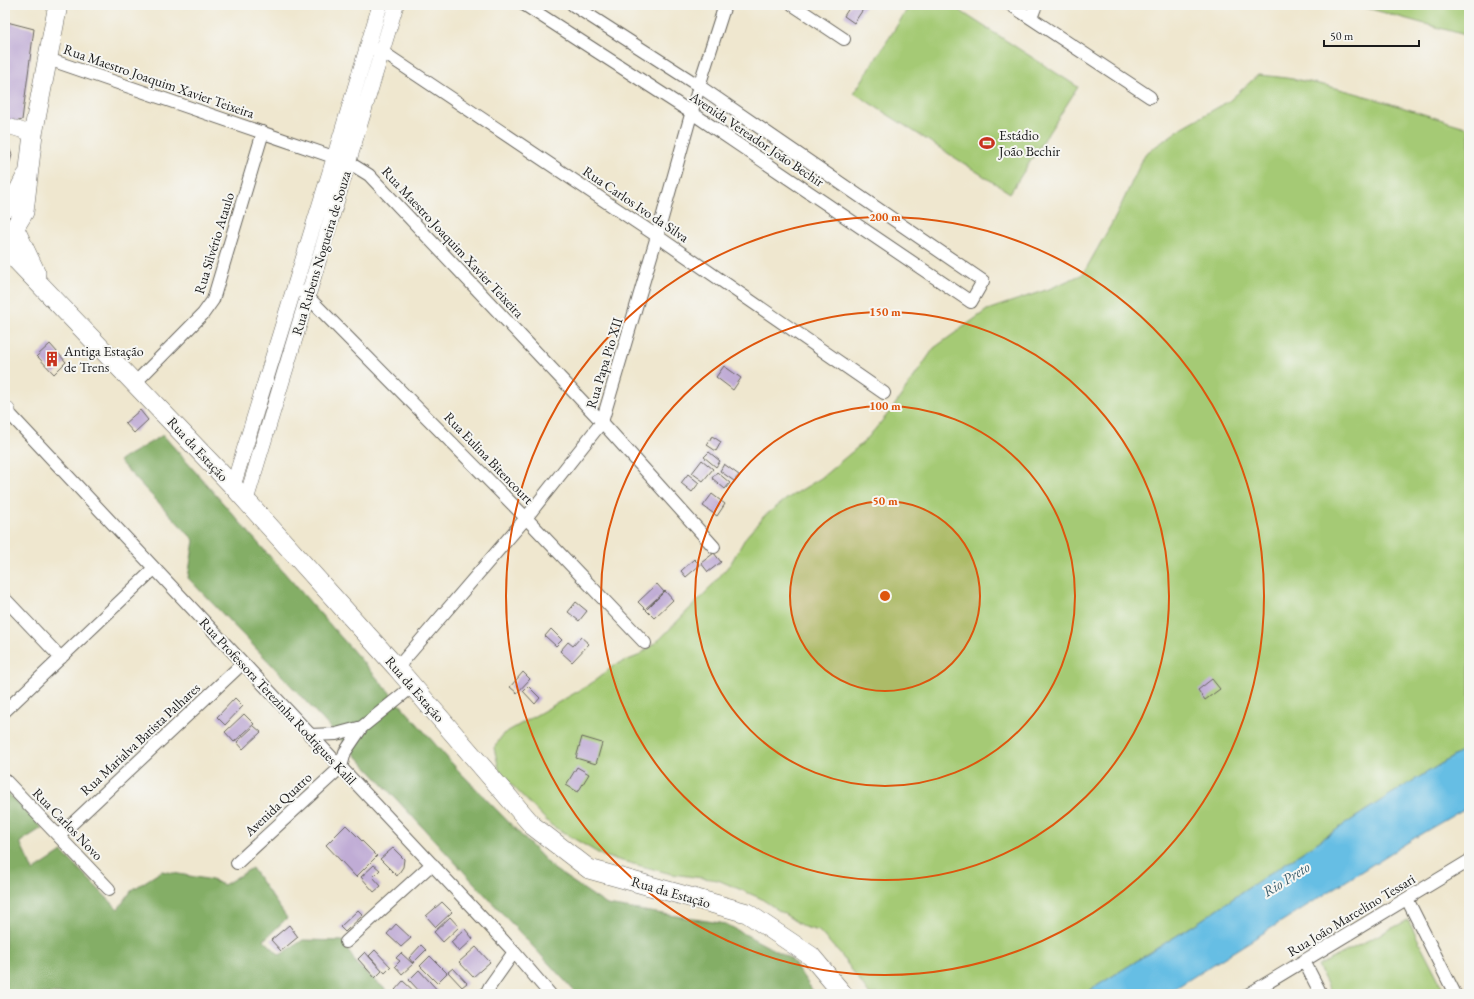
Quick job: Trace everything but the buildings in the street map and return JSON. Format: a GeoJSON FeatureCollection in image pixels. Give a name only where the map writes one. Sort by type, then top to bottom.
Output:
{"type":"FeatureCollection","features":[{"type":"Feature","properties":{"kind":"main road"},"geometry":{"type":"LineString","coordinates":[[9,222],[24,212],[33,134],[58,5]]}},
{"type":"Feature","properties":{"kind":"main road","name":"Rua da Estação"},"geometry":{"type":"LineString","coordinates":[[9,222],[33,267],[48,291]]}},
{"type":"Feature","properties":{"kind":"main road","name":"Rua da Estação"},"geometry":{"type":"LineString","coordinates":[[5,248],[48,291],[246,500],[413,686],[533,826],[589,869],[747,913],[811,956],[843,994]]}},
{"type":"Feature","properties":{"kind":"street","name":"Rua Rubens Nogueira de Souza"},"geometry":{"type":"LineString","coordinates":[[246,500],[309,296],[348,162],[374,48],[380,5]]}},
{"type":"Feature","properties":{"kind":"street","name":"Rua Rubens Nogueira de Souza"},"geometry":{"type":"LineString","coordinates":[[232,486],[334,157],[374,48],[396,5]]}},
{"type":"Feature","properties":{"kind":"street","name":"Avenida Vereador João Bechir"},"geometry":{"type":"LineString","coordinates":[[525,5],[692,113],[971,302],[983,281],[699,86],[573,5]]}},
{"type":"Feature","properties":{"kind":"street","name":"Rua Papa Pio XII"},"geometry":{"type":"LineString","coordinates":[[397,668],[526,518],[602,422],[657,236],[699,86],[725,5]]}},
{"type":"Feature","properties":{"kind":"street"},"geometry":{"type":"LineString","coordinates":[[793,5],[844,39]]}},
{"type":"Feature","properties":{"kind":"street"},"geometry":{"type":"LineString","coordinates":[[1011,5],[1150,97]]}},
{"type":"Feature","properties":{"kind":"street"},"geometry":{"type":"LineString","coordinates":[[1031,18],[1036,5]]}},
{"type":"Feature","properties":{"kind":"street","name":"Rua Carlos Ivo da Silva"},"geometry":{"type":"LineString","coordinates":[[374,48],[657,236],[884,393]]}},
{"type":"Feature","properties":{"kind":"street","name":"Rua Maestro Joaquim Xavier Teixeira"},"geometry":{"type":"LineString","coordinates":[[48,59],[348,162],[369,175],[602,422],[714,546]]}},
{"type":"Feature","properties":{"kind":"street"},"geometry":{"type":"LineString","coordinates":[[5,125],[33,134]]}},
{"type":"Feature","properties":{"kind":"street","name":"Rua Silvério Ataulo"},"geometry":{"type":"LineString","coordinates":[[135,383],[203,314],[213,300],[263,132]]}},
{"type":"Feature","properties":{"kind":"street","name":"Rua Eulina Bitencourt"},"geometry":{"type":"LineString","coordinates":[[295,286],[309,296],[526,518],[645,643]]}},
{"type":"Feature","properties":{"kind":"street","name":"Rua Professora Terezinha Rodrigues Kalil"},"geometry":{"type":"LineString","coordinates":[[6,410],[242,664],[341,767],[514,952],[550,994]]}},
{"type":"Feature","properties":{"kind":"street"},"geometry":{"type":"LineString","coordinates":[[5,711],[154,569]]}},
{"type":"Feature","properties":{"kind":"street"},"geometry":{"type":"LineString","coordinates":[[5,599],[61,658]]}},
{"type":"Feature","properties":{"kind":"street","name":"Rua Marialva Batista Palhares"},"geometry":{"type":"LineString","coordinates":[[59,836],[242,664]]}},
{"type":"Feature","properties":{"kind":"street"},"geometry":{"type":"LineString","coordinates":[[341,767],[345,752],[362,727],[413,686]]}},
{"type":"Feature","properties":{"kind":"street"},"geometry":{"type":"LineString","coordinates":[[310,735],[336,734],[362,727]]}},
{"type":"Feature","properties":{"kind":"street","name":"Avenida Quatro"},"geometry":{"type":"LineString","coordinates":[[236,863],[341,767]]}},
{"type":"Feature","properties":{"kind":"street","name":"Rua Carlos Novo"},"geometry":{"type":"LineString","coordinates":[[5,780],[109,889]]}},
{"type":"Feature","properties":{"kind":"street","name":"Rua João Marcelino Tessari"},"geometry":{"type":"LineString","coordinates":[[1249,994],[1469,861]]}},
{"type":"Feature","properties":{"kind":"street"},"geometry":{"type":"LineString","coordinates":[[346,942],[432,864]]}},
{"type":"Feature","properties":{"kind":"street"},"geometry":{"type":"LineString","coordinates":[[1407,899],[1455,994]]}},
{"type":"Feature","properties":{"kind":"street"},"geometry":{"type":"LineString","coordinates":[[486,994],[514,952]]}},
{"type":"Feature","properties":{"kind":"street"},"geometry":{"type":"LineString","coordinates":[[1304,961],[1321,994]]}},
{"type":"Feature","properties":{"kind":"green space","name":"Estádio João Bechir"},"geometry":{"type":"Polygon","coordinates":[[[910,5],[951,5],[1078,87],[1010,193],[854,93],[910,5]]]}},
{"type":"Feature","properties":{"kind":"green space"},"geometry":{"type":"Polygon","coordinates":[[[1356,5],[1469,5],[1469,36],[1356,5]]]}},
{"type":"Feature","properties":{"kind":"green space"},"geometry":{"type":"Polygon","coordinates":[[[1258,75],[1285,78],[1339,89],[1469,128],[1469,747],[1388,796],[1197,923],[1084,994],[869,994],[841,955],[819,931],[804,927],[760,898],[718,880],[672,874],[603,856],[551,825],[500,773],[494,748],[503,734],[589,685],[615,665],[638,656],[660,639],[709,589],[731,563],[746,537],[763,517],[788,498],[821,478],[865,441],[892,409],[934,348],[987,310],[1049,289],[1083,274],[1116,216],[1145,154],[1183,127],[1229,101],[1258,75]]]}},
{"type":"Feature","properties":{"kind":"green space"},"geometry":{"type":"Polygon","coordinates":[[[163,435],[458,770],[554,869],[607,905],[726,924],[791,959],[815,994],[577,994],[272,665],[188,578],[194,540],[119,461],[163,435]]]}},
{"type":"Feature","properties":{"kind":"green space"},"geometry":{"type":"Polygon","coordinates":[[[5,790],[42,828],[20,842],[33,871],[62,852],[118,909],[132,890],[162,871],[212,880],[224,885],[252,868],[287,918],[264,940],[280,955],[303,940],[343,941],[357,965],[391,994],[5,994],[5,790]]]}},
{"type":"Feature","properties":{"kind":"green space"},"geometry":{"type":"Polygon","coordinates":[[[1408,920],[1446,994],[1332,994],[1318,966],[1408,920]]]}},
{"type":"Feature","properties":{"kind":"water","name":"Rio Preto"},"geometry":{"type":"Polygon","coordinates":[[[1469,747],[1469,806],[1421,834],[1166,994],[1084,994],[1197,923],[1388,796],[1469,747]]]}},
{"type":"Feature","properties":{"kind":"place","name":"Estádio João Bechir"},"geometry":{"type":"Point","coordinates":[987,143]}},
{"type":"Feature","properties":{"kind":"place","name":"Antiga Estação de Trens"},"geometry":{"type":"Point","coordinates":[52,359]}}]}
